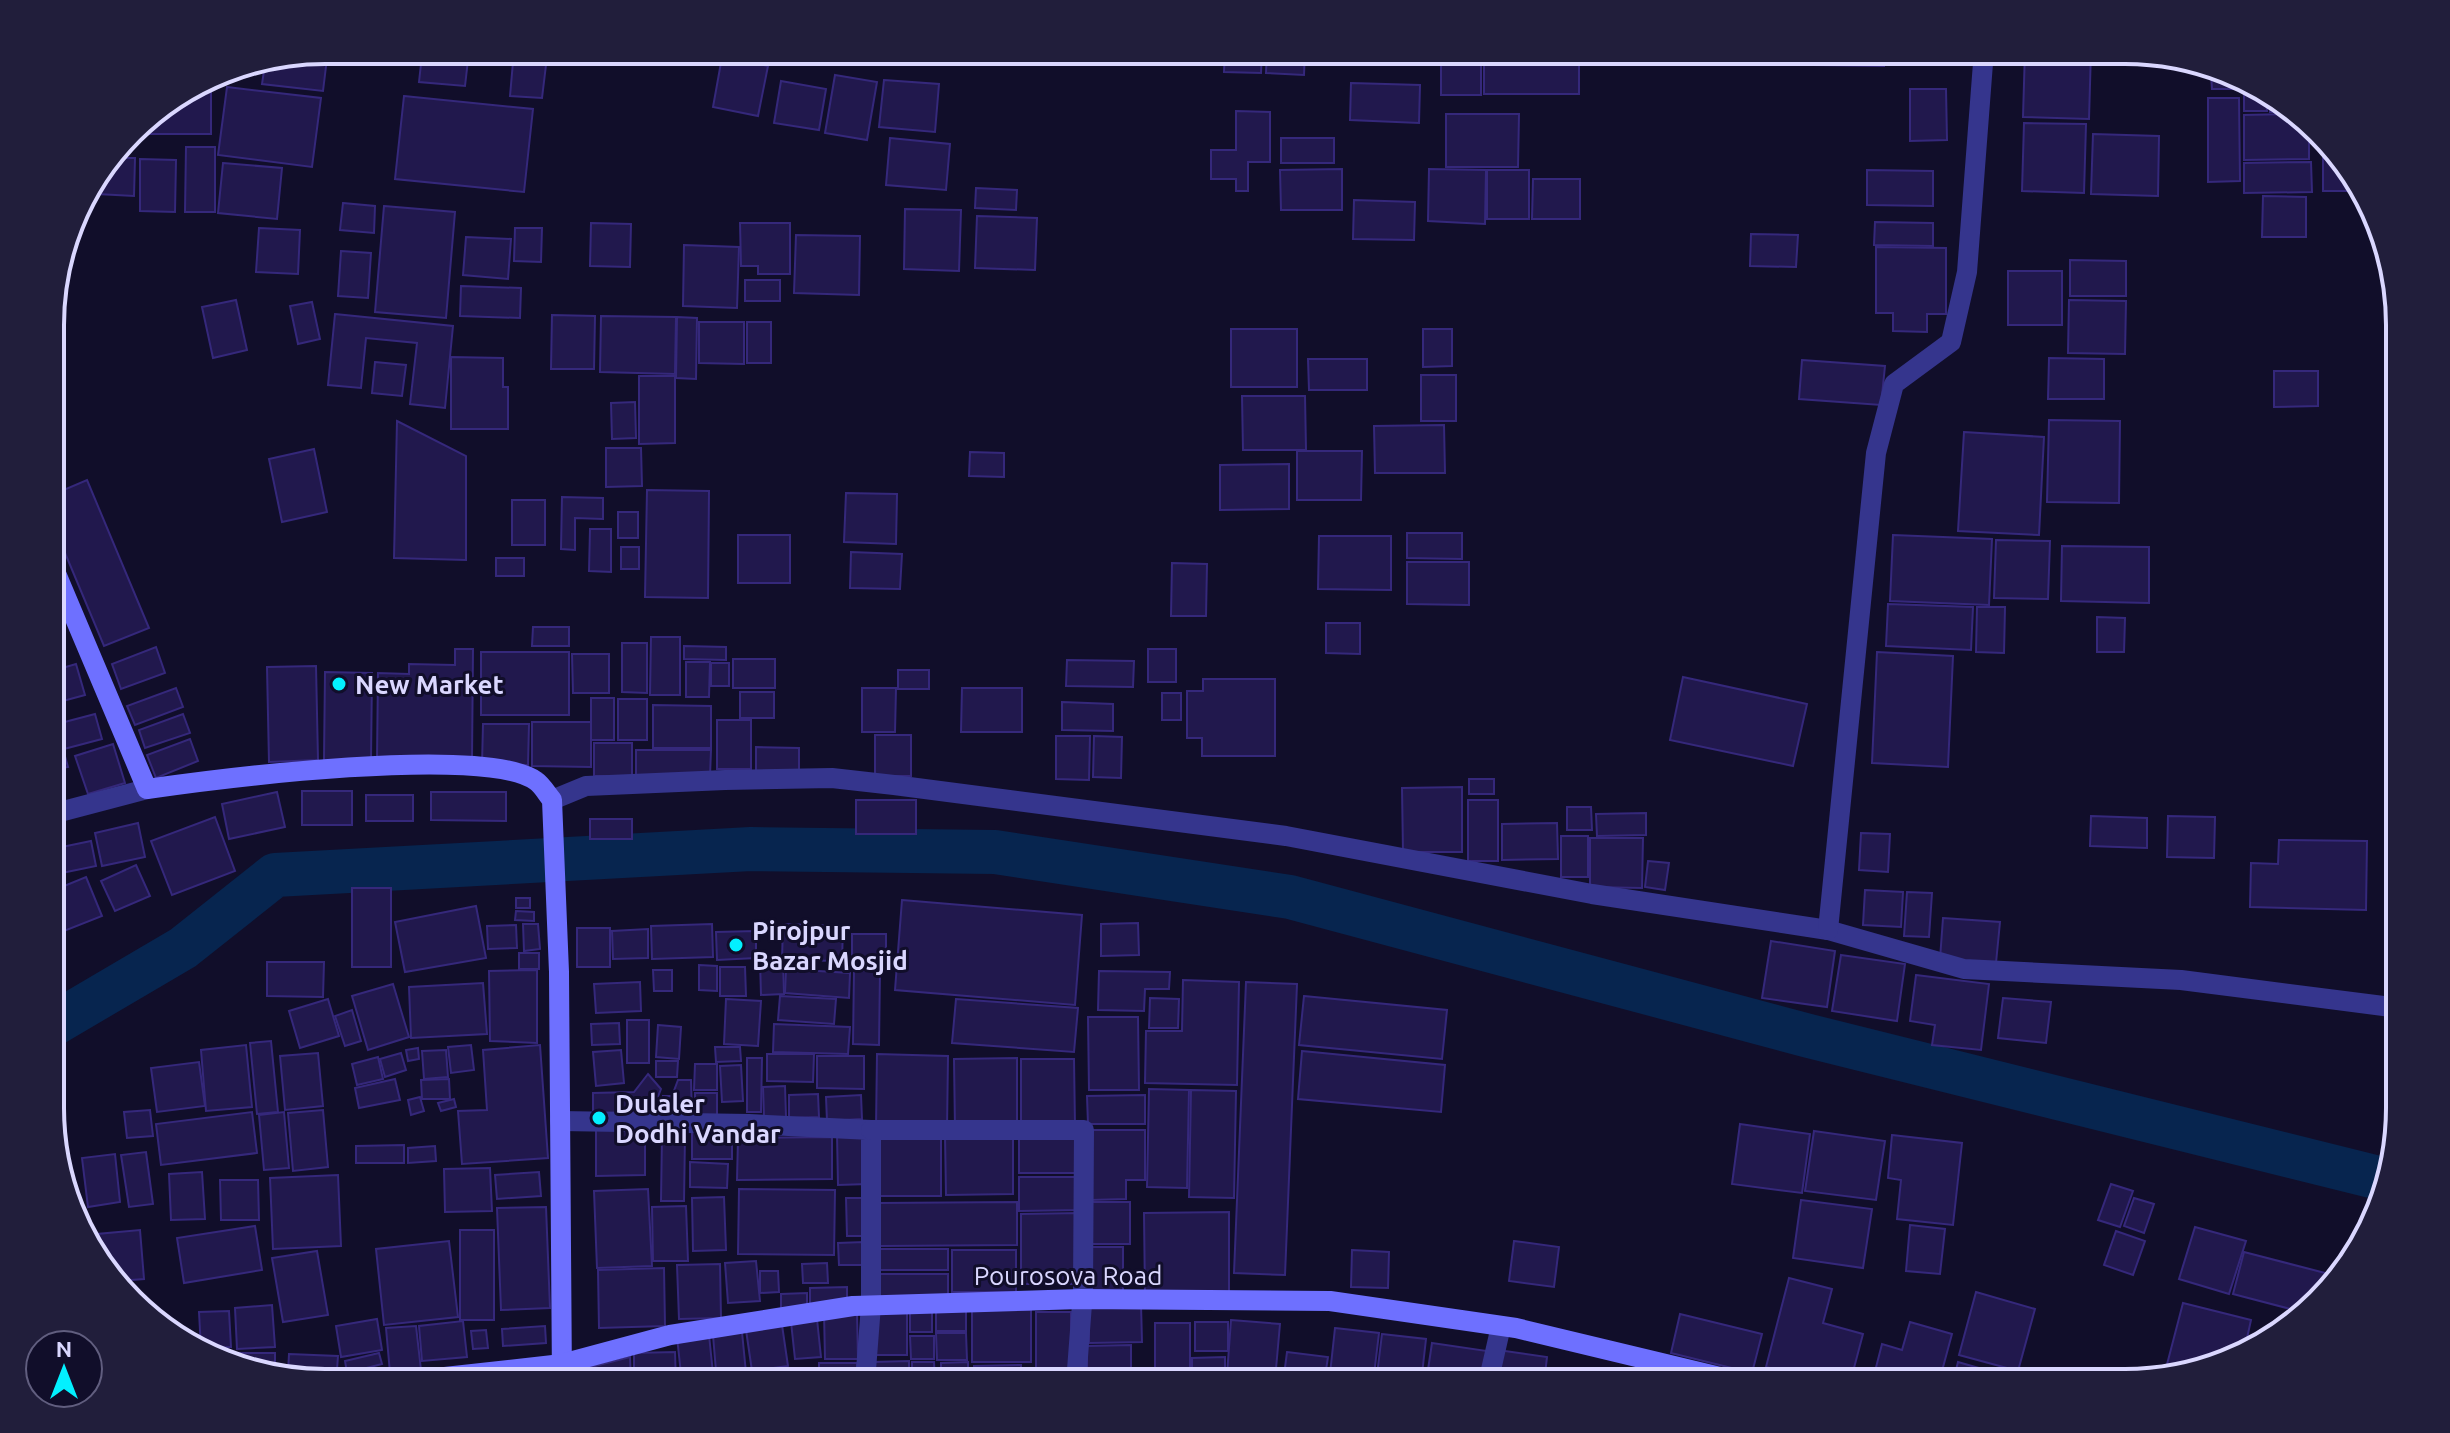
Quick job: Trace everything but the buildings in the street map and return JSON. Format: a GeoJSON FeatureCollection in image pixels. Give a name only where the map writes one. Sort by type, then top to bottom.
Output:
{"type":"FeatureCollection","features":[{"type":"Feature","properties":{"kind":"street"},"geometry":{"type":"LineString","coordinates":[[1828,930],[1876,453],[1894,384],[1951,342],[1967,272],[1983,64]]}},
{"type":"Feature","properties":{"kind":"street"},"geometry":{"type":"LineString","coordinates":[[64,592],[147,789]]}},
{"type":"Feature","properties":{"kind":"street"},"geometry":{"type":"LineString","coordinates":[[64,811],[147,789],[267,773],[391,766],[496,768],[536,780],[552,800],[559,972],[562,1369]]}},
{"type":"Feature","properties":{"kind":"street"},"geometry":{"type":"LineString","coordinates":[[552,800],[586,786],[725,780],[863,781],[1286,836],[1577,891],[1828,930],[1964,969],[2181,980],[2385,1006]]}},
{"type":"Feature","properties":{"kind":"street"},"geometry":{"type":"LineString","coordinates":[[560,1121],[749,1124],[871,1130],[1084,1130],[1085,1224],[1077,1369]]}},
{"type":"Feature","properties":{"kind":"street"},"geometry":{"type":"LineString","coordinates":[[866,1369],[871,1305],[871,1130]]}},
{"type":"Feature","properties":{"kind":"street","name":"Pourosova Road"},"geometry":{"type":"LineString","coordinates":[[574,1369],[670,1335],[871,1305],[1081,1299],[1330,1301],[1501,1326],[1682,1368]]}},
{"type":"Feature","properties":{"kind":"street"},"geometry":{"type":"LineString","coordinates":[[1491,1368],[1501,1326]]}},
{"type":"Feature","properties":{"kind":"waterway"},"geometry":{"type":"LineString","coordinates":[[64,1018],[183,948],[275,875],[751,849],[995,852],[1290,897],[1809,1036],[2376,1177]]}},
{"type":"Feature","properties":{"kind":"place","name":"New Market"},"geometry":{"type":"Point","coordinates":[339,684]}},
{"type":"Feature","properties":{"kind":"place","name":"Pirojpur Bazar Mosjid"},"geometry":{"type":"Point","coordinates":[736,945]}},
{"type":"Feature","properties":{"kind":"place","name":"Dulaler Dodhi Vandar"},"geometry":{"type":"Point","coordinates":[599,1118]}}]}
